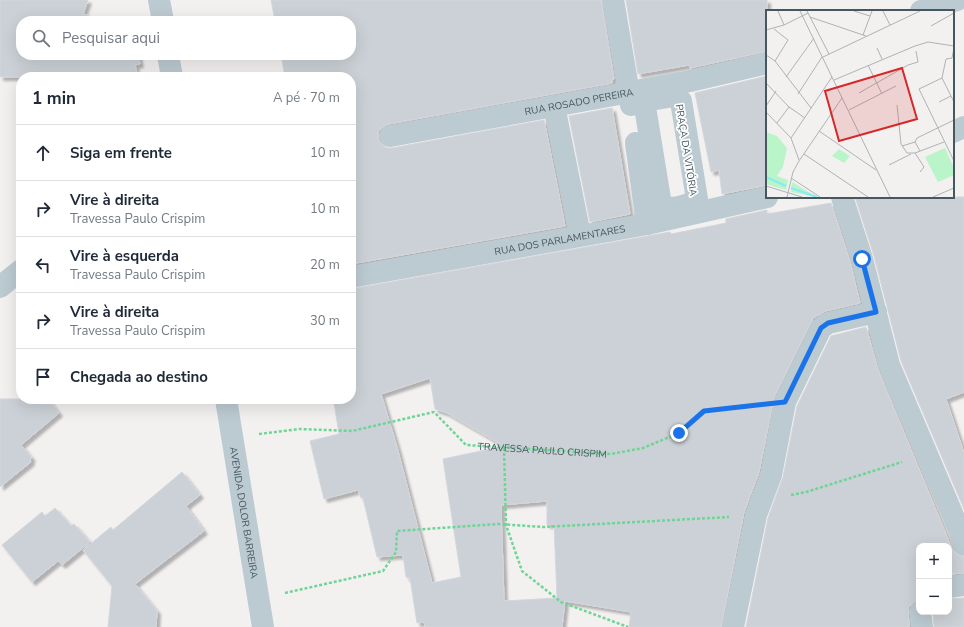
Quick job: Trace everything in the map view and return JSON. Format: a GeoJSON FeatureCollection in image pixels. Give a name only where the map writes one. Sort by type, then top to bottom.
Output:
{"type":"FeatureCollection","features":[{"type":"Feature","properties":{"kind":"street"},"geometry":{"type":"LineString","coordinates":[[159,0],[162,16]]}},
{"type":"Feature","properties":{"kind":"street"},"geometry":{"type":"LineString","coordinates":[[612,0],[629,92],[647,224]]}},
{"type":"Feature","properties":{"kind":"street"},"geometry":{"type":"LineString","coordinates":[[924,10],[957,0]]}},
{"type":"Feature","properties":{"kind":"street"},"geometry":{"type":"LineString","coordinates":[[169,60],[171,72]]}},
{"type":"Feature","properties":{"kind":"street","name":"RUA ROSADO PEREIRA"},"geometry":{"type":"LineString","coordinates":[[390,136],[690,81],[766,63]]}},
{"type":"Feature","properties":{"kind":"street"},"geometry":{"type":"LineString","coordinates":[[690,81],[713,210]]}},
{"type":"Feature","properties":{"kind":"street","name":"PRAÇA DA VITÓRIA"},"geometry":{"type":"LineString","coordinates":[[674,96],[680,101],[697,199],[691,204],[668,209],[662,205],[645,107],[650,100],[674,96]]}},
{"type":"Feature","properties":{"kind":"street"},"geometry":{"type":"LineString","coordinates":[[554,106],[580,235]]}},
{"type":"Feature","properties":{"kind":"street"},"geometry":{"type":"LineString","coordinates":[[954,132],[964,127]]}},
{"type":"Feature","properties":{"kind":"street","name":"RUA DOS PARLAMENTARES"},"geometry":{"type":"LineString","coordinates":[[356,276],[647,224],[766,197]]}},
{"type":"Feature","properties":{"kind":"street"},"geometry":{"type":"LineString","coordinates":[[842,198],[862,259],[889,365],[964,543]]}},
{"type":"Feature","properties":{"kind":"street"},"geometry":{"type":"LineString","coordinates":[[0,287],[16,274]]}},
{"type":"Feature","properties":{"kind":"street"},"geometry":{"type":"LineString","coordinates":[[733,627],[758,508],[772,475],[785,402],[821,328],[828,323],[876,312]]}},
{"type":"Feature","properties":{"kind":"street","name":"AVENIDA DOLOR BARREIRA"},"geometry":{"type":"LineString","coordinates":[[227,404],[263,627]]}},
{"type":"Feature","properties":{"kind":"street"},"geometry":{"type":"LineString","coordinates":[[952,587],[964,585]]}},
{"type":"Feature","properties":{"kind":"street"},"geometry":{"type":"LineString","coordinates":[[920,615],[922,627]]}},
{"type":"Feature","properties":{"kind":"path","name":"TRAVESSA PAULO CRISPIM"},"geometry":{"type":"LineString","coordinates":[[232,438],[299,429],[352,431],[434,412],[466,445],[611,454],[643,448],[679,433],[704,411],[785,402]]}},
{"type":"Feature","properties":{"kind":"path"},"geometry":{"type":"LineString","coordinates":[[504,448],[506,525],[522,571],[561,602],[628,627]]}},
{"type":"Feature","properties":{"kind":"path"},"geometry":{"type":"LineString","coordinates":[[258,599],[383,571],[396,552],[397,532],[506,525],[543,527],[758,508],[927,453]]}},
{"type":"Feature","properties":{"kind":"building"},"geometry":{"type":"Polygon","coordinates":[[[0,0],[88,0],[83,14],[90,16],[16,16],[16,60],[139,60],[140,64],[135,65],[137,72],[16,72],[16,77],[0,77],[0,0]]]}},
{"type":"Feature","properties":{"kind":"building"},"geometry":{"type":"Polygon","coordinates":[[[271,0],[601,0],[614,79],[612,79],[612,83],[388,124],[382,127],[378,132],[378,139],[381,144],[386,148],[392,148],[544,120],[565,226],[356,263],[356,72],[284,72],[282,60],[356,60],[356,16],[274,16],[271,0]]]}},
{"type":"Feature","properties":{"kind":"building"},"geometry":{"type":"Polygon","coordinates":[[[626,0],[767,0],[766,51],[690,68],[689,65],[638,74],[626,0]]]}},
{"type":"Feature","properties":{"kind":"building"},"geometry":{"type":"Polygon","coordinates":[[[766,76],[766,185],[722,194],[719,170],[711,172],[695,93],[766,76]]]}},
{"type":"Feature","properties":{"kind":"building"},"geometry":{"type":"Polygon","coordinates":[[[612,108],[630,214],[590,222],[569,116],[612,108]]]}},
{"type":"Feature","properties":{"kind":"building"},"geometry":{"type":"Polygon","coordinates":[[[964,197],[964,392],[946,399],[964,453],[964,509],[901,361],[874,256],[855,198],[964,197]]]}},
{"type":"Feature","properties":{"kind":"building"},"geometry":{"type":"Polygon","coordinates":[[[831,203],[850,262],[860,303],[825,311],[813,318],[774,397],[759,472],[744,512],[721,627],[629,627],[631,612],[565,601],[562,627],[425,627],[424,622],[417,623],[410,578],[406,577],[403,555],[377,557],[363,498],[361,498],[358,490],[324,499],[310,441],[339,434],[334,404],[356,404],[356,288],[670,232],[671,234],[726,223],[726,219],[767,210],[767,214],[831,203]],[[430,378],[381,394],[397,447],[432,583],[461,577],[443,459],[504,446],[447,413],[435,409],[430,378]],[[547,501],[501,505],[504,601],[557,598],[554,524],[547,525],[547,501]]]}},
{"type":"Feature","properties":{"kind":"building"},"geometry":{"type":"Polygon","coordinates":[[[866,327],[878,370],[950,543],[916,543],[916,601],[913,602],[908,608],[909,627],[746,627],[768,518],[783,477],[797,406],[831,336],[866,327]]]}},
{"type":"Feature","properties":{"kind":"building"},"geometry":{"type":"Polygon","coordinates":[[[0,399],[16,399],[16,404],[52,404],[59,413],[21,445],[32,458],[30,460],[31,462],[0,487],[0,399]]]}},
{"type":"Feature","properties":{"kind":"building"},"geometry":{"type":"Polygon","coordinates":[[[182,472],[200,495],[186,506],[204,531],[135,584],[157,611],[156,627],[108,627],[112,586],[83,550],[111,527],[113,530],[182,472]]]}},
{"type":"Feature","properties":{"kind":"building"},"geometry":{"type":"Polygon","coordinates":[[[55,508],[71,526],[74,524],[90,542],[62,565],[58,561],[32,582],[2,545],[42,512],[45,516],[55,508]]]}},
{"type":"Feature","properties":{"kind":"building"},"geometry":{"type":"Polygon","coordinates":[[[952,549],[956,554],[964,557],[964,573],[952,574],[952,549]]]}},
{"type":"Feature","properties":{"kind":"building"},"geometry":{"type":"Polygon","coordinates":[[[964,598],[964,627],[934,627],[933,615],[952,615],[952,599],[964,598]]]}},
{"type":"Feature","properties":{"kind":"route"},"geometry":{"type":"LineString","coordinates":[[679,433],[704,411],[785,402],[821,328],[828,323],[876,312],[862,259]]}}]}
